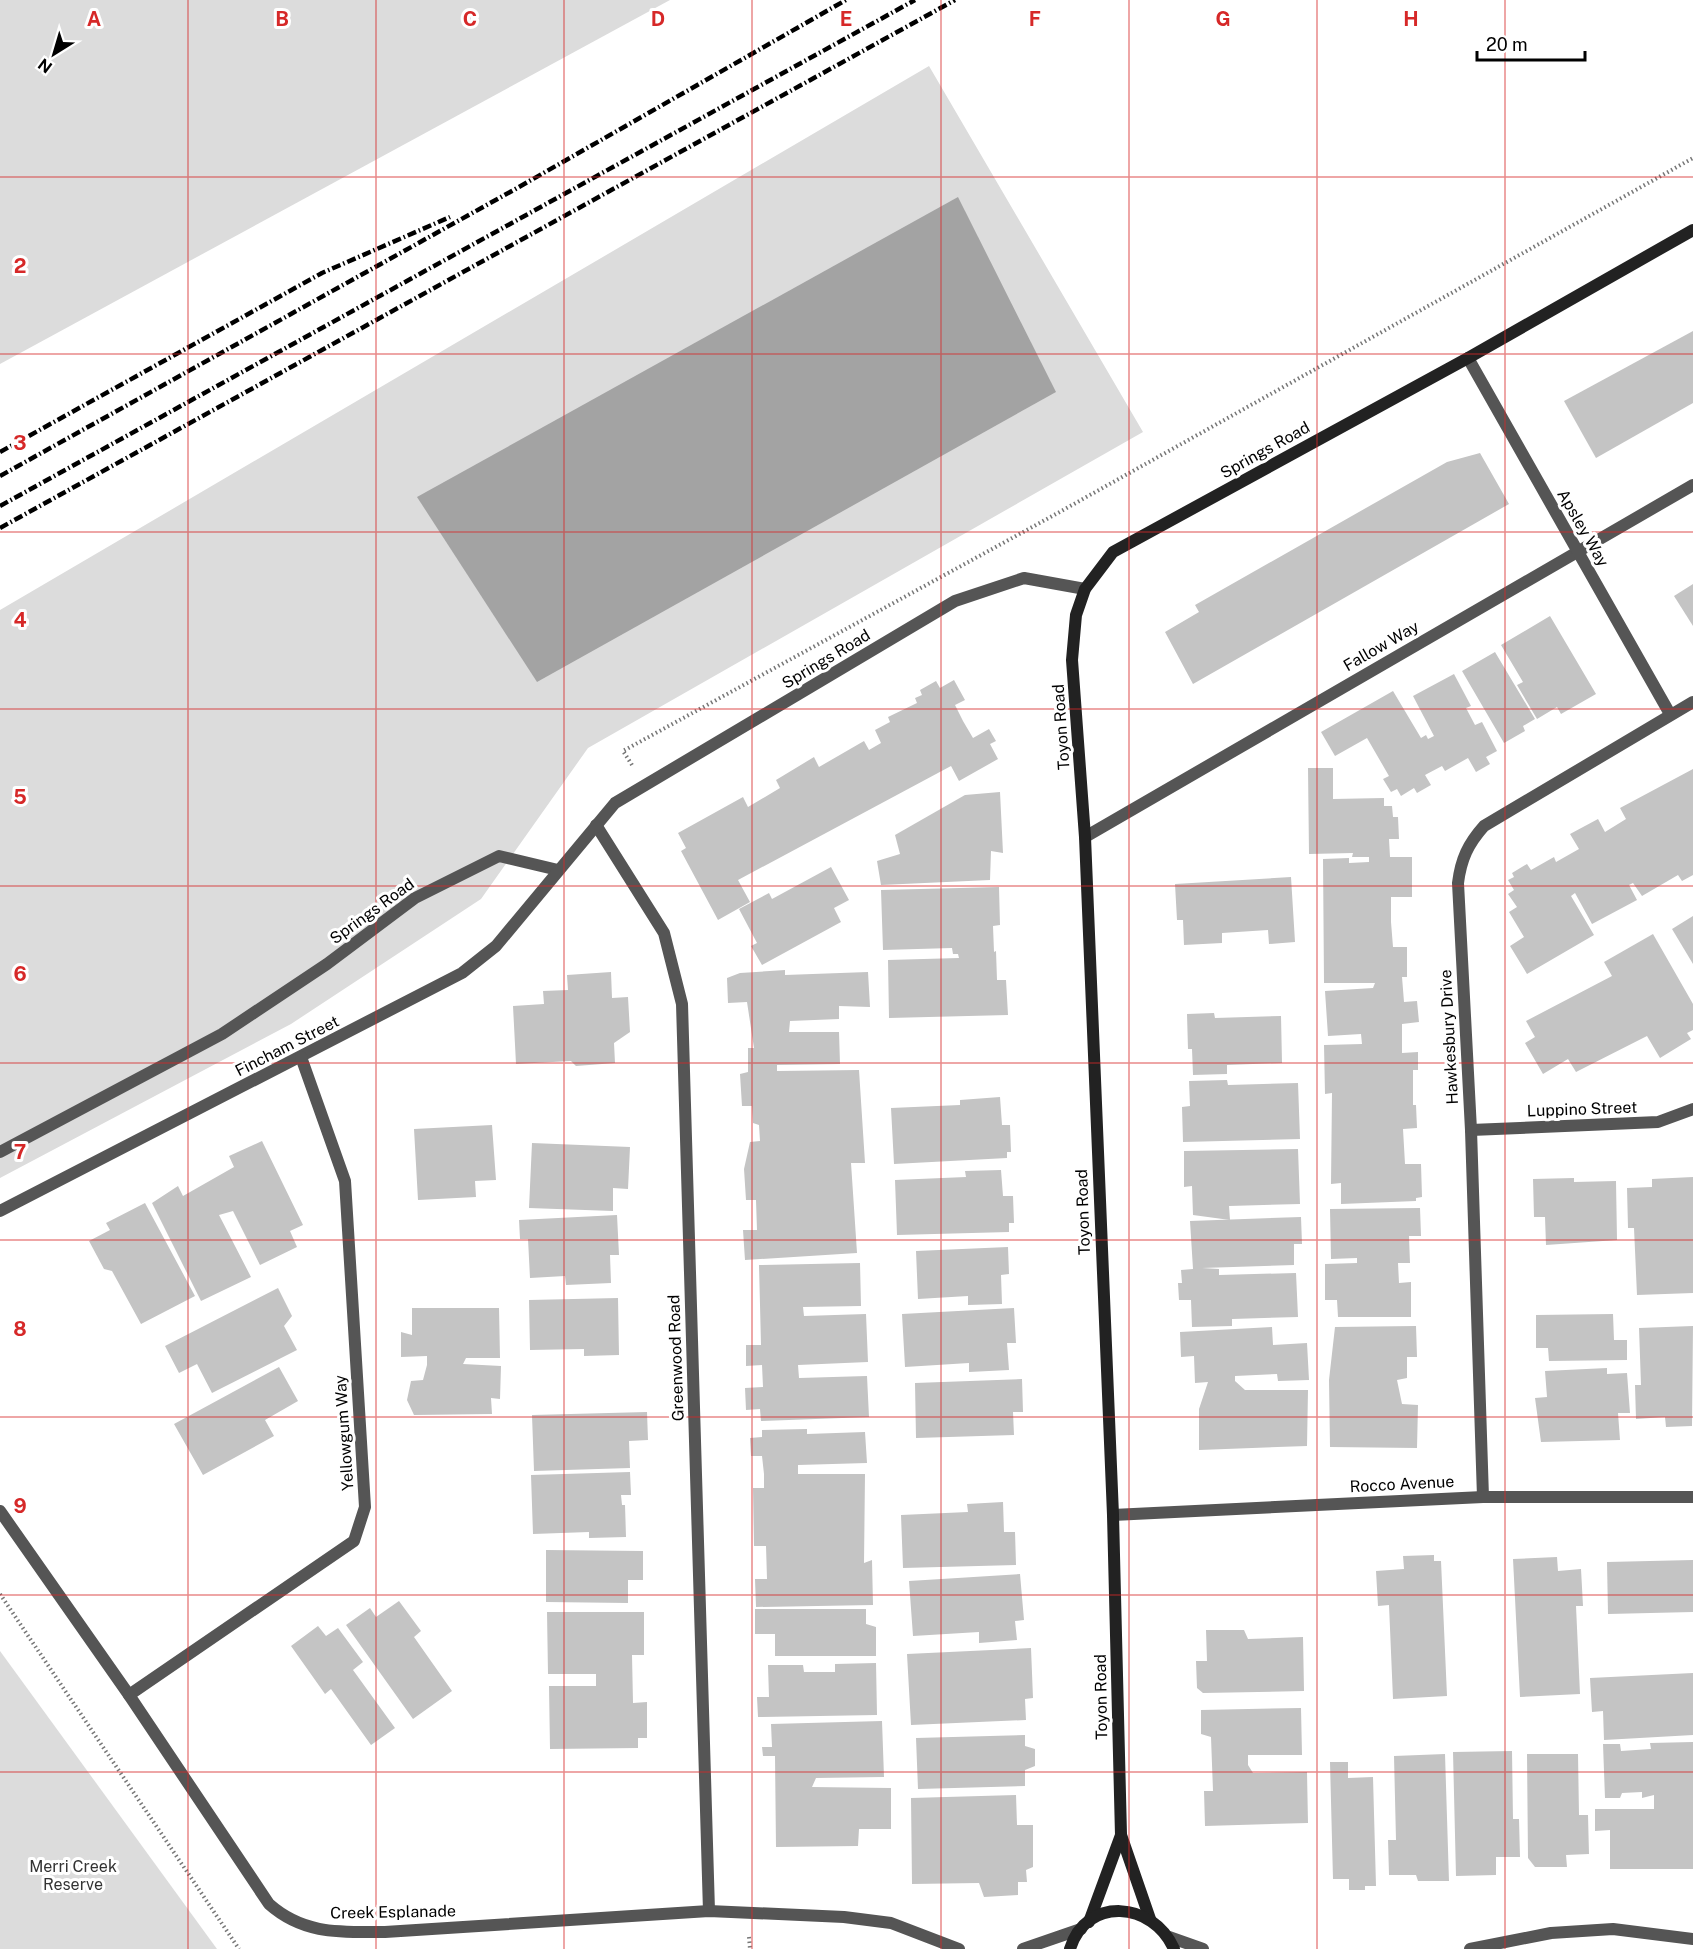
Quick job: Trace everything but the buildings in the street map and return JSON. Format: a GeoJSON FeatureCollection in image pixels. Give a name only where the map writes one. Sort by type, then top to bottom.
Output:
{"type":"FeatureCollection","features":[{"type":"Feature","properties":{"kind":"street","name":"Springs Road"},"geometry":{"type":"LineString","coordinates":[[0,1152],[222,1035],[327,964],[415,897],[499,856],[558,870],[615,803],[955,601],[1024,578],[1085,589],[1113,552],[1468,358],[1693,230]]}},
{"type":"Feature","properties":{"kind":"street","name":"Apsley Way"},"geometry":{"type":"LineString","coordinates":[[1468,358],[1670,714]]}},
{"type":"Feature","properties":{"kind":"street","name":"Fallow Way"},"geometry":{"type":"LineString","coordinates":[[1085,837],[1693,485]]}},
{"type":"Feature","properties":{"kind":"street","name":"Toyon Road"},"geometry":{"type":"LineString","coordinates":[[1085,589],[1076,615],[1072,660],[1085,837],[1113,1515],[1121,1835],[1150,1919]]}},
{"type":"Feature","properties":{"kind":"street","name":"Hawkesbury Drive"},"geometry":{"type":"LineString","coordinates":[[1483,1497],[1471,1130],[1458,883],[1461,860],[1469,843],[1484,826],[1693,702]]}},
{"type":"Feature","properties":{"kind":"street","name":"Greenwood Road"},"geometry":{"type":"LineString","coordinates":[[596,825],[664,933],[682,1004],[709,1911]]}},
{"type":"Feature","properties":{"kind":"street","name":"Fincham Street"},"geometry":{"type":"LineString","coordinates":[[0,1211],[462,974],[496,946],[558,870]]}},
{"type":"Feature","properties":{"kind":"street","name":"Yellowgum Way"},"geometry":{"type":"LineString","coordinates":[[129,1695],[354,1541],[365,1507],[345,1181],[314,1087],[301,1057]]}},
{"type":"Feature","properties":{"kind":"street","name":"Luppino Street"},"geometry":{"type":"LineString","coordinates":[[1471,1130],[1658,1122],[1693,1109]]}},
{"type":"Feature","properties":{"kind":"street","name":"Rocco Avenue"},"geometry":{"type":"LineString","coordinates":[[1113,1515],[1483,1497],[1693,1497]]}},
{"type":"Feature","properties":{"kind":"street","name":"Creek Esplanade"},"geometry":{"type":"LineString","coordinates":[[0,1511],[129,1695],[269,1904],[285,1918],[302,1925],[333,1932],[385,1932],[709,1911],[844,1917],[891,1923],[959,1949]]}},
{"type":"Feature","properties":{"kind":"street","name":"Toyon Road"},"geometry":{"type":"LineString","coordinates":[[1070,1949],[1085,1925],[1121,1835]]}},
{"type":"Feature","properties":{"kind":"street"},"geometry":{"type":"LineString","coordinates":[[1023,1949],[1085,1925],[1103,1914],[1119,1911],[1135,1913],[1150,1919],[1169,1937],[1174,1949]]}},
{"type":"Feature","properties":{"kind":"street"},"geometry":{"type":"LineString","coordinates":[[1470,1949],[1551,1933],[1613,1929],[1693,1939]]}},
{"type":"Feature","properties":{"kind":"street"},"geometry":{"type":"LineString","coordinates":[[1169,1937],[1203,1949]]}},
{"type":"Feature","properties":{"kind":"path"},"geometry":{"type":"LineString","coordinates":[[644,786],[623,751],[1056,514],[1693,158]]}},
{"type":"Feature","properties":{"kind":"path"},"geometry":{"type":"LineString","coordinates":[[0,1594],[239,1949]]}},
{"type":"Feature","properties":{"kind":"green space"},"geometry":{"type":"Polygon","coordinates":[[[0,0],[670,0],[0,364],[0,0]]]}},
{"type":"Feature","properties":{"kind":"green space"},"geometry":{"type":"Polygon","coordinates":[[[929,66],[1143,432],[588,748],[481,899],[291,1024],[0,1178],[0,610],[929,66]]]}},
{"type":"Feature","properties":{"kind":"green space","name":"Merri Creek Reserve"},"geometry":{"type":"Polygon","coordinates":[[[0,1651],[217,1949],[0,1949],[0,1651]]]}},
{"type":"Feature","properties":{"kind":"shaded area"},"geometry":{"type":"Polygon","coordinates":[[[958,197],[1056,392],[537,682],[417,497],[958,197]]]}},
{"type":"Feature","properties":{"kind":"railway"},"geometry":{"type":"LineString","coordinates":[[0,476],[519,187],[846,0]]}},
{"type":"Feature","properties":{"kind":"railway"},"geometry":{"type":"LineString","coordinates":[[0,506],[915,0]]}},
{"type":"Feature","properties":{"kind":"railway"},"geometry":{"type":"LineString","coordinates":[[0,528],[955,0]]}},
{"type":"Feature","properties":{"kind":"railway"},"geometry":{"type":"LineString","coordinates":[[0,452],[322,273],[450,217]]}}]}
